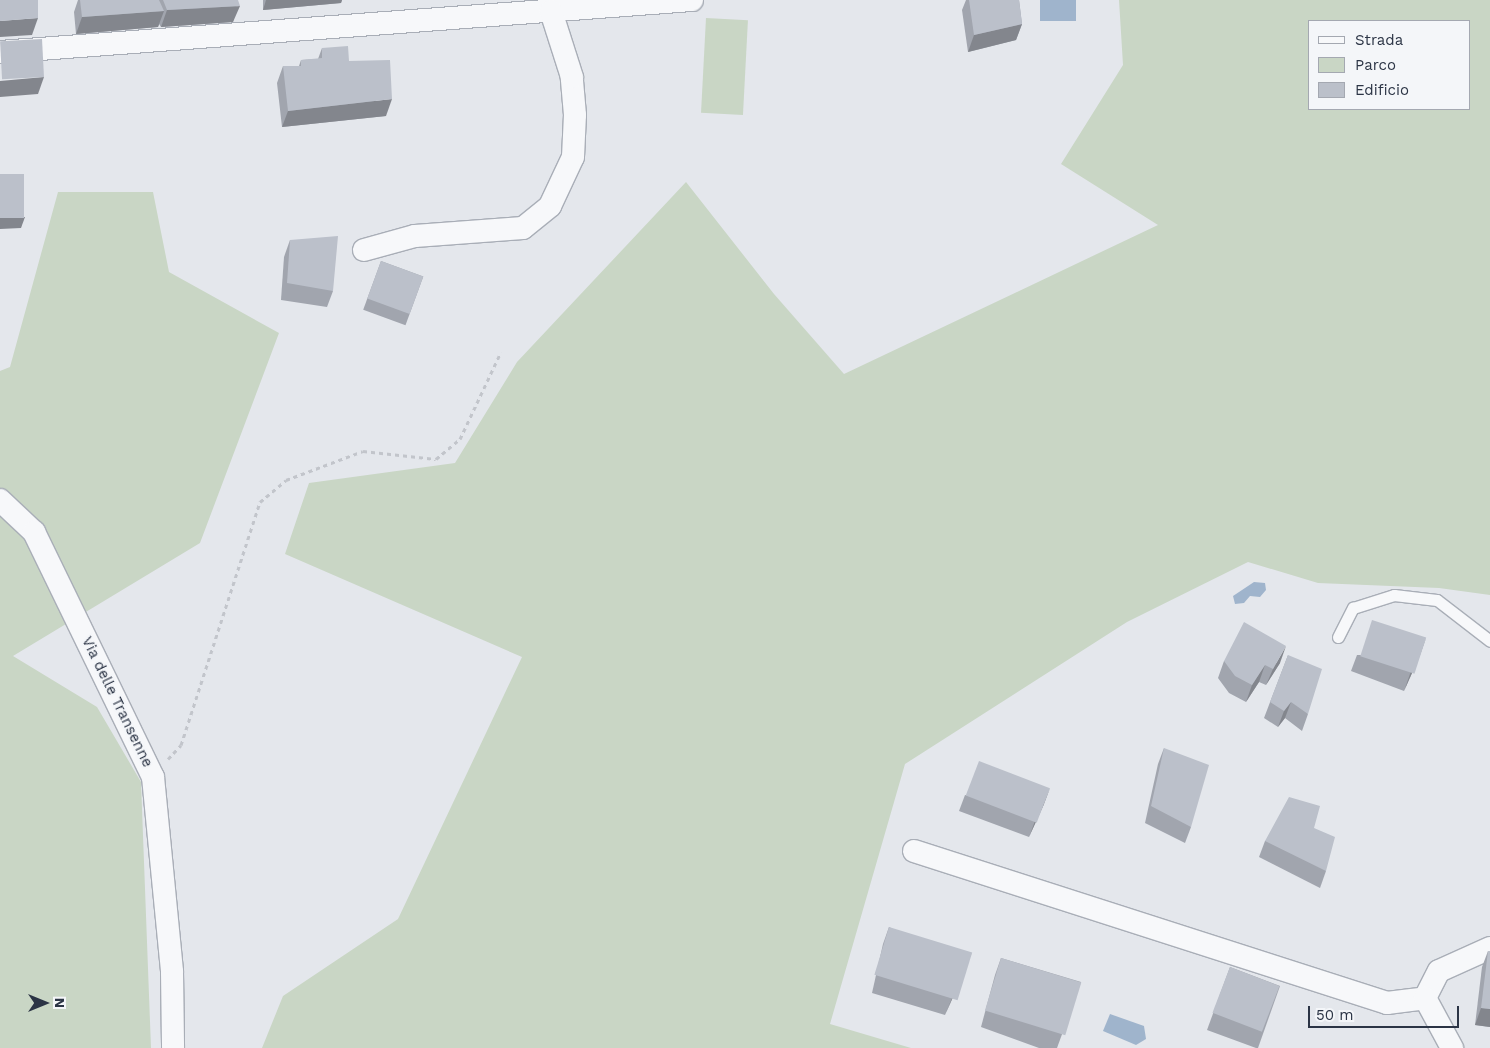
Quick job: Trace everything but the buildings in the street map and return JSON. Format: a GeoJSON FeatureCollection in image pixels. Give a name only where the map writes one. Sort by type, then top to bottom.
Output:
{"type":"FeatureCollection","features":[{"type":"Feature","properties":{"kind":"street"},"geometry":{"type":"LineString","coordinates":[[0,52],[692,0]]}},
{"type":"Feature","properties":{"kind":"street"},"geometry":{"type":"LineString","coordinates":[[364,250],[416,236],[524,228],[550,206],[573,157],[575,114],[572,77],[551,11]]}},
{"type":"Feature","properties":{"kind":"street","name":"Via delle Transenne"},"geometry":{"type":"LineString","coordinates":[[0,500],[34,532],[153,777],[172,972],[173,1048]]}},
{"type":"Feature","properties":{"kind":"street"},"geometry":{"type":"LineString","coordinates":[[914,851],[1387,1004],[1425,998]]}},
{"type":"Feature","properties":{"kind":"street"},"geometry":{"type":"LineString","coordinates":[[1425,998],[1439,971],[1490,948]]}},
{"type":"Feature","properties":{"kind":"street"},"geometry":{"type":"LineString","coordinates":[[1425,998],[1452,1048]]}},
{"type":"Feature","properties":{"kind":"lane"},"geometry":{"type":"LineString","coordinates":[[1338,637],[1353,608],[1394,595],[1437,600],[1490,641]]}},
{"type":"Feature","properties":{"kind":"path"},"geometry":{"type":"LineString","coordinates":[[153,777],[181,745],[260,502],[286,480],[363,452],[436,459],[460,439],[501,352]]}},
{"type":"Feature","properties":{"kind":"green space"},"geometry":{"type":"Polygon","coordinates":[[[1119,0],[1490,0],[1490,595],[1439,588],[1318,583],[1248,562],[1127,622],[905,764],[830,1024],[911,1048],[262,1048],[283,996],[398,919],[522,657],[285,554],[309,483],[455,463],[517,362],[686,182],[774,294],[844,374],[1158,225],[1061,164],[1123,65],[1119,0]]]}},
{"type":"Feature","properties":{"kind":"green space"},"geometry":{"type":"Polygon","coordinates":[[[706,18],[748,20],[743,115],[701,113],[706,18]]]}},
{"type":"Feature","properties":{"kind":"green space"},"geometry":{"type":"Polygon","coordinates":[[[58,192],[153,192],[169,272],[279,333],[200,543],[13,656],[97,707],[141,782],[151,1048],[0,1048],[0,371],[10,367],[58,192]]]}},
{"type":"Feature","properties":{"kind":"water"},"geometry":{"type":"Polygon","coordinates":[[[1040,0],[1076,0],[1076,21],[1040,21],[1040,0]]]}},
{"type":"Feature","properties":{"kind":"water"},"geometry":{"type":"Polygon","coordinates":[[[1254,582],[1265,583],[1266,590],[1260,597],[1250,596],[1244,603],[1235,604],[1233,596],[1254,582]]]}},
{"type":"Feature","properties":{"kind":"water"},"geometry":{"type":"Polygon","coordinates":[[[1110,1014],[1144,1026],[1146,1039],[1136,1045],[1103,1031],[1110,1014]]]}}]}
